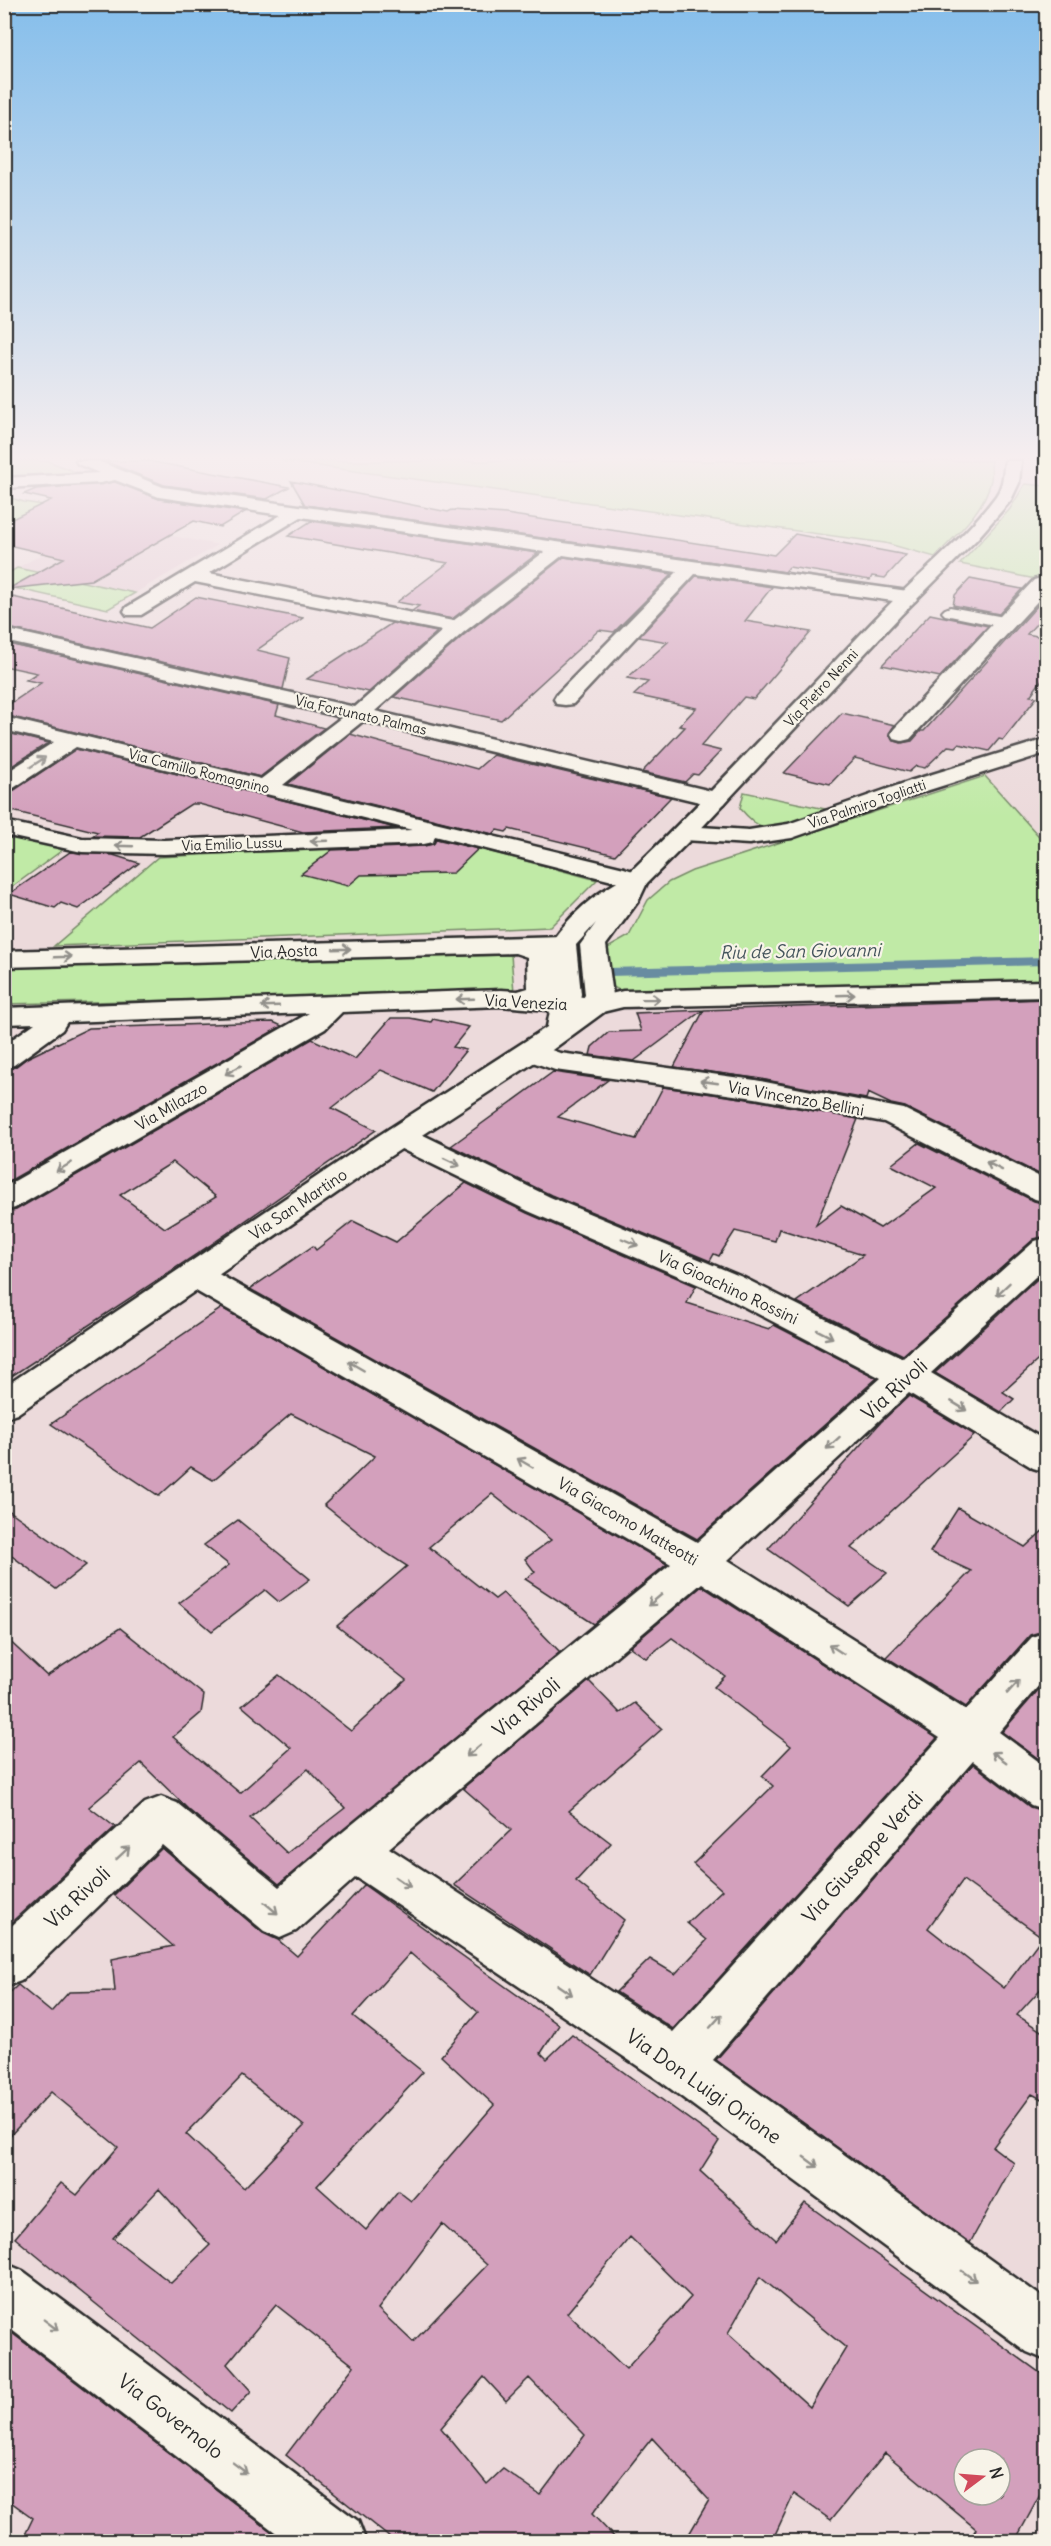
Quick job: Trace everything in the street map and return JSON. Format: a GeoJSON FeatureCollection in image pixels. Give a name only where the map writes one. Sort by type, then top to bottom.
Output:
{"type":"FeatureCollection","features":[{"type":"Feature","properties":{"kind":"street"},"geometry":{"type":"LineString","coordinates":[[134,611],[187,580]]}},
{"type":"Feature","properties":{"kind":"street"},"geometry":{"type":"LineString","coordinates":[[213,580],[457,628]]}},
{"type":"Feature","properties":{"kind":"street"},"geometry":{"type":"LineString","coordinates":[[266,787],[358,714],[457,628],[520,580]]}},
{"type":"Feature","properties":{"kind":"street"},"geometry":{"type":"LineString","coordinates":[[565,699],[680,580]]}},
{"type":"Feature","properties":{"kind":"street"},"geometry":{"type":"LineString","coordinates":[[779,580],[908,597]]}},
{"type":"Feature","properties":{"kind":"street","name":"Via Pietro Nenni"},"geometry":{"type":"LineString","coordinates":[[563,946],[583,921],[604,902],[636,880],[684,833],[925,580]]}},
{"type":"Feature","properties":{"kind":"street"},"geometry":{"type":"LineString","coordinates":[[902,734],[1041,584],[1047,586]]}},
{"type":"Feature","properties":{"kind":"street"},"geometry":{"type":"LineString","coordinates":[[950,612],[1004,622]]}},
{"type":"Feature","properties":{"kind":"street","name":"Via Fortunato Palmas"},"geometry":{"type":"LineString","coordinates":[[5,635],[358,714],[716,799]]}},
{"type":"Feature","properties":{"kind":"street","name":"Via Camillo Romagnino"},"geometry":{"type":"LineString","coordinates":[[4,723],[636,880]]}},
{"type":"Feature","properties":{"kind":"street"},"geometry":{"type":"LineString","coordinates":[[4,784],[72,740]]}},
{"type":"Feature","properties":{"kind":"street","name":"Via Palmiro Togliatti"},"geometry":{"type":"LineString","coordinates":[[684,833],[749,837],[792,831],[1042,741]]}},
{"type":"Feature","properties":{"kind":"street"},"geometry":{"type":"LineString","coordinates":[[378,838],[394,819]]}},
{"type":"Feature","properties":{"kind":"street","name":"Via Emilio Lussu"},"geometry":{"type":"LineString","coordinates":[[4,828],[82,845],[164,847],[462,835]]}},
{"type":"Feature","properties":{"kind":"street","name":"Via Pietro Nenni"},"geometry":{"type":"LineString","coordinates":[[596,1001],[593,945],[626,900],[636,880]]}},
{"type":"Feature","properties":{"kind":"street"},"geometry":{"type":"LineString","coordinates":[[514,945],[540,954],[542,990],[535,996],[520,999]]}},
{"type":"Feature","properties":{"kind":"street","name":"Via Aosta"},"geometry":{"type":"LineString","coordinates":[[4,959],[514,945],[563,946]]}},
{"type":"Feature","properties":{"kind":"street"},"geometry":{"type":"LineString","coordinates":[[563,946],[564,1009]]}},
{"type":"Feature","properties":{"kind":"street"},"geometry":{"type":"LineString","coordinates":[[596,1001],[1047,989]]}},
{"type":"Feature","properties":{"kind":"street","name":"Via Venezia"},"geometry":{"type":"LineString","coordinates":[[4,1016],[520,999],[564,1009]]}},
{"type":"Feature","properties":{"kind":"street","name":"Via San Martino"},"geometry":{"type":"LineString","coordinates":[[4,1405],[400,1136],[531,1052],[564,1009],[596,1001]]}},
{"type":"Feature","properties":{"kind":"street","name":"Via Milazzo"},"geometry":{"type":"LineString","coordinates":[[4,1201],[315,1023],[334,1004]]}},
{"type":"Feature","properties":{"kind":"street"},"geometry":{"type":"LineString","coordinates":[[4,1059],[52,1024],[55,1014]]}},
{"type":"Feature","properties":{"kind":"street","name":"Via Vincenzo Bellini"},"geometry":{"type":"LineString","coordinates":[[531,1052],[555,1062],[755,1089],[893,1115],[1047,1192]]}},
{"type":"Feature","properties":{"kind":"street","name":"Via Gioachino Rossini"},"geometry":{"type":"LineString","coordinates":[[400,1136],[539,1204],[730,1284],[908,1376],[1047,1458]]}},
{"type":"Feature","properties":{"kind":"street","name":"Via Rivoli"},"geometry":{"type":"LineString","coordinates":[[4,1965],[161,1817],[280,1916],[354,1850],[700,1562],[1047,1249]]}},
{"type":"Feature","properties":{"kind":"street","name":"Via Giacomo Matteotti"},"geometry":{"type":"LineString","coordinates":[[194,1275],[700,1562],[970,1735],[1047,1791]]}},
{"type":"Feature","properties":{"kind":"street","name":"Via Giuseppe Verdi"},"geometry":{"type":"LineString","coordinates":[[677,2064],[1047,1649]]}},
{"type":"Feature","properties":{"kind":"street","name":"Via Don Luigi Orione"},"geometry":{"type":"LineString","coordinates":[[354,1850],[677,2064],[1047,2332]]}},
{"type":"Feature","properties":{"kind":"street","name":"Via Governolo"},"geometry":{"type":"LineString","coordinates":[[4,2290],[337,2541]]}},
{"type":"Feature","properties":{"kind":"shaded area"},"geometry":{"type":"Polygon","coordinates":[[[73,580],[158,580],[135,593],[73,580]]]}},
{"type":"Feature","properties":{"kind":"green space"},"geometry":{"type":"Polygon","coordinates":[[[5,580],[73,580],[135,593],[108,609],[5,586],[5,580]]]}},
{"type":"Feature","properties":{"kind":"green space"},"geometry":{"type":"Polygon","coordinates":[[[985,776],[1046,844],[1046,987],[623,992],[613,987],[606,949],[629,936],[648,900],[669,882],[692,871],[985,776]]]}},
{"type":"Feature","properties":{"kind":"green space"},"geometry":{"type":"Polygon","coordinates":[[[744,792],[830,810],[803,822],[782,828],[772,828],[754,822],[740,808],[744,792]]]}},
{"type":"Feature","properties":{"kind":"green space"},"geometry":{"type":"Polygon","coordinates":[[[5,836],[68,846],[5,892],[5,836]]]}},
{"type":"Feature","properties":{"kind":"green space"},"geometry":{"type":"Polygon","coordinates":[[[454,842],[597,880],[550,927],[54,946],[158,857],[454,842]]]}},
{"type":"Feature","properties":{"kind":"green space"},"geometry":{"type":"Polygon","coordinates":[[[511,955],[514,992],[5,1004],[4,966],[511,955]]]}},
{"type":"Feature","properties":{"kind":"building"},"geometry":{"type":"Polygon","coordinates":[[[25,580],[91,580],[91,580],[8,589],[25,580]]]}},
{"type":"Feature","properties":{"kind":"building"},"geometry":{"type":"Polygon","coordinates":[[[426,580],[503,580],[452,619],[412,611],[419,606],[397,602],[426,580]]]}},
{"type":"Feature","properties":{"kind":"building"},"geometry":{"type":"Polygon","coordinates":[[[535,580],[666,580],[614,632],[599,630],[501,720],[394,697],[465,634],[535,580]]]}},
{"type":"Feature","properties":{"kind":"building"},"geometry":{"type":"Polygon","coordinates":[[[692,580],[722,580],[772,587],[745,621],[811,632],[754,699],[744,697],[701,746],[721,751],[698,775],[693,774],[685,782],[642,772],[685,727],[679,726],[696,708],[634,695],[648,682],[627,678],[668,642],[639,637],[692,580]]]}},
{"type":"Feature","properties":{"kind":"building"},"geometry":{"type":"Polygon","coordinates":[[[969,580],[1022,589],[999,614],[953,605],[955,595],[969,580]]]}},
{"type":"Feature","properties":{"kind":"building"},"geometry":{"type":"Polygon","coordinates":[[[4,595],[150,628],[196,597],[303,618],[257,650],[290,658],[283,689],[4,627],[4,595]]]}},
{"type":"Feature","properties":{"kind":"building"},"geometry":{"type":"Polygon","coordinates":[[[1047,595],[1047,612],[1027,634],[1047,638],[1047,673],[1030,696],[1037,697],[1003,740],[999,739],[989,751],[959,744],[956,747],[948,746],[925,768],[916,766],[909,772],[855,758],[830,784],[784,773],[842,713],[895,725],[889,733],[892,740],[901,743],[912,741],[921,731],[924,731],[1047,595]]]}},
{"type":"Feature","properties":{"kind":"building"},"geometry":{"type":"Polygon","coordinates":[[[930,614],[988,626],[940,677],[882,665],[930,614]]]}},
{"type":"Feature","properties":{"kind":"building"},"geometry":{"type":"Polygon","coordinates":[[[392,623],[437,632],[369,692],[307,679],[392,623]]]}},
{"type":"Feature","properties":{"kind":"building"},"geometry":{"type":"Polygon","coordinates":[[[4,643],[279,705],[276,715],[324,728],[260,777],[4,715],[4,708],[41,683],[26,680],[37,673],[4,666],[4,643]]]}},
{"type":"Feature","properties":{"kind":"building"},"geometry":{"type":"Polygon","coordinates":[[[4,732],[48,743],[4,771],[4,732]]]}},
{"type":"Feature","properties":{"kind":"building"},"geometry":{"type":"Polygon","coordinates":[[[350,734],[477,769],[493,755],[671,797],[615,855],[509,829],[506,832],[497,830],[493,834],[288,784],[350,734]]]}},
{"type":"Feature","properties":{"kind":"building"},"geometry":{"type":"Polygon","coordinates":[[[76,749],[396,828],[303,832],[199,804],[191,804],[140,837],[92,836],[98,832],[4,809],[4,793],[13,791],[76,749]]]}},
{"type":"Feature","properties":{"kind":"building"},"geometry":{"type":"Polygon","coordinates":[[[436,839],[478,849],[453,873],[361,875],[348,886],[301,874],[332,850],[424,846],[433,844],[436,839]]]}},
{"type":"Feature","properties":{"kind":"building"},"geometry":{"type":"Polygon","coordinates":[[[70,852],[113,855],[139,863],[78,909],[61,903],[55,908],[9,894],[70,852]]]}},
{"type":"Feature","properties":{"kind":"building"},"geometry":{"type":"Polygon","coordinates":[[[1047,999],[1047,1178],[905,1107],[891,1104],[868,1093],[866,1099],[755,1078],[674,1067],[704,1010],[1047,999]]]}},
{"type":"Feature","properties":{"kind":"building"},"geometry":{"type":"Polygon","coordinates":[[[703,1010],[634,1061],[590,1055],[592,1047],[609,1032],[641,1031],[635,1013],[703,1010]]]}},
{"type":"Feature","properties":{"kind":"building"},"geometry":{"type":"Polygon","coordinates":[[[391,1018],[410,1018],[431,1022],[433,1019],[469,1027],[453,1047],[466,1050],[432,1092],[381,1070],[332,1108],[376,1130],[209,1246],[4,1381],[4,1213],[16,1210],[312,1039],[355,1059],[391,1018]],[[173,1162],[120,1195],[165,1228],[216,1197],[173,1162]]]}},
{"type":"Feature","properties":{"kind":"building"},"geometry":{"type":"Polygon","coordinates":[[[273,1022],[282,1026],[4,1184],[4,1069],[15,1067],[27,1058],[89,1028],[273,1022]]]}},
{"type":"Feature","properties":{"kind":"building"},"geometry":{"type":"Polygon","coordinates":[[[553,1072],[608,1080],[558,1117],[636,1139],[663,1087],[755,1100],[858,1119],[816,1225],[841,1206],[880,1228],[936,1188],[891,1165],[919,1143],[1034,1201],[1047,1204],[1047,1236],[1034,1239],[903,1355],[797,1302],[863,1255],[779,1229],[775,1241],[735,1231],[719,1256],[714,1254],[710,1261],[551,1195],[451,1146],[553,1072]]]}},
{"type":"Feature","properties":{"kind":"building"},"geometry":{"type":"Polygon","coordinates":[[[466,1183],[527,1213],[696,1286],[687,1303],[769,1329],[774,1325],[877,1378],[697,1539],[250,1289],[313,1246],[316,1250],[353,1221],[396,1242],[466,1183]]]}},
{"type":"Feature","properties":{"kind":"building"},"geometry":{"type":"Polygon","coordinates":[[[1047,1270],[1047,1352],[1003,1392],[1014,1399],[1001,1412],[935,1373],[1047,1270]]]}},
{"type":"Feature","properties":{"kind":"building"},"geometry":{"type":"Polygon","coordinates":[[[222,1308],[667,1564],[594,1624],[525,1579],[535,1572],[525,1559],[551,1540],[492,1494],[429,1547],[495,1599],[503,1593],[560,1652],[279,1884],[190,1811],[141,1763],[89,1807],[115,1827],[4,1929],[4,1636],[47,1676],[120,1628],[204,1695],[201,1713],[173,1737],[240,1793],[291,1748],[242,1706],[279,1675],[351,1731],[406,1680],[337,1626],[407,1566],[377,1547],[324,1505],[375,1456],[291,1414],[213,1480],[191,1467],[159,1496],[51,1424],[222,1308]],[[308,1769],[250,1818],[287,1853],[345,1808],[308,1769]]]}},
{"type":"Feature","properties":{"kind":"building"},"geometry":{"type":"Polygon","coordinates":[[[909,1396],[975,1435],[851,1548],[887,1573],[849,1606],[768,1549],[881,1422],[909,1396]]]}},
{"type":"Feature","properties":{"kind":"building"},"geometry":{"type":"Polygon","coordinates":[[[4,1507],[86,1565],[56,1589],[4,1550],[4,1507]]]}},
{"type":"Feature","properties":{"kind":"building"},"geometry":{"type":"Polygon","coordinates":[[[958,1508],[1025,1547],[1047,1527],[1047,1630],[1030,1635],[966,1707],[886,1657],[971,1571],[930,1552],[958,1508]]]}},
{"type":"Feature","properties":{"kind":"building"},"geometry":{"type":"Polygon","coordinates":[[[238,1520],[310,1579],[279,1602],[265,1590],[212,1631],[179,1603],[229,1565],[204,1545],[238,1520]]]}},
{"type":"Feature","properties":{"kind":"building"},"geometry":{"type":"Polygon","coordinates":[[[702,1586],[937,1738],[673,2029],[616,1992],[650,1959],[675,1974],[707,1940],[687,1923],[722,1890],[693,1864],[773,1786],[762,1776],[791,1746],[714,1687],[725,1676],[672,1638],[646,1658],[630,1647],[702,1586]]]}},
{"type":"Feature","properties":{"kind":"building"},"geometry":{"type":"Polygon","coordinates":[[[1047,1680],[1047,1765],[1002,1732],[1047,1680]]]}},
{"type":"Feature","properties":{"kind":"building"},"geometry":{"type":"Polygon","coordinates":[[[589,1681],[620,1713],[635,1703],[662,1729],[569,1811],[611,1843],[576,1881],[624,1920],[590,1975],[454,1885],[511,1830],[463,1788],[589,1681]]]}},
{"type":"Feature","properties":{"kind":"building"},"geometry":{"type":"Polygon","coordinates":[[[973,1764],[1030,1807],[1047,1812],[1047,1982],[1017,2015],[1047,2035],[1047,2102],[1032,2094],[993,2147],[1014,2163],[970,2243],[716,2060],[973,1764]],[[963,1880],[928,1928],[1004,1988],[1042,1937],[963,1880]]]}},
{"type":"Feature","properties":{"kind":"building"},"geometry":{"type":"Polygon","coordinates":[[[162,1848],[263,1933],[278,1940],[297,1956],[364,1885],[559,2025],[541,2053],[547,2059],[572,2035],[719,2141],[700,2171],[776,2240],[805,2203],[1047,2378],[1047,2482],[1015,2541],[969,2541],[976,2529],[885,2453],[831,2520],[794,2494],[772,2541],[685,2541],[709,2500],[652,2438],[592,2514],[618,2541],[394,2541],[286,2455],[354,2366],[276,2305],[227,2364],[251,2391],[231,2413],[15,2238],[61,2183],[77,2195],[118,2147],[51,2092],[4,2142],[4,1998],[18,1985],[51,2012],[69,1992],[115,1991],[112,1959],[173,1946],[114,1895],[162,1848]],[[410,1953],[353,2016],[423,2072],[317,2186],[366,2230],[398,2191],[411,2201],[494,2105],[441,2056],[478,2012],[410,1953]],[[242,2076],[186,2134],[244,2188],[304,2126],[242,2076]],[[159,2189],[113,2238],[171,2283],[210,2245],[159,2189]],[[442,2224],[378,2309],[413,2342],[487,2265],[442,2224]],[[630,2237],[567,2313],[626,2369],[691,2297],[630,2237]],[[760,2277],[728,2333],[810,2407],[846,2348],[760,2277]],[[484,2377],[441,2428],[487,2484],[503,2469],[540,2495],[585,2435],[529,2378],[506,2401],[484,2377]]]}},
{"type":"Feature","properties":{"kind":"building"},"geometry":{"type":"Polygon","coordinates":[[[4,2327],[284,2541],[22,2541],[33,2518],[4,2497],[4,2327]]]}},
{"type":"Feature","properties":{"kind":"waterway","name":"Riu de San Giovanni"},"geometry":{"type":"LineString","coordinates":[[567,973],[1046,961]]}}]}
